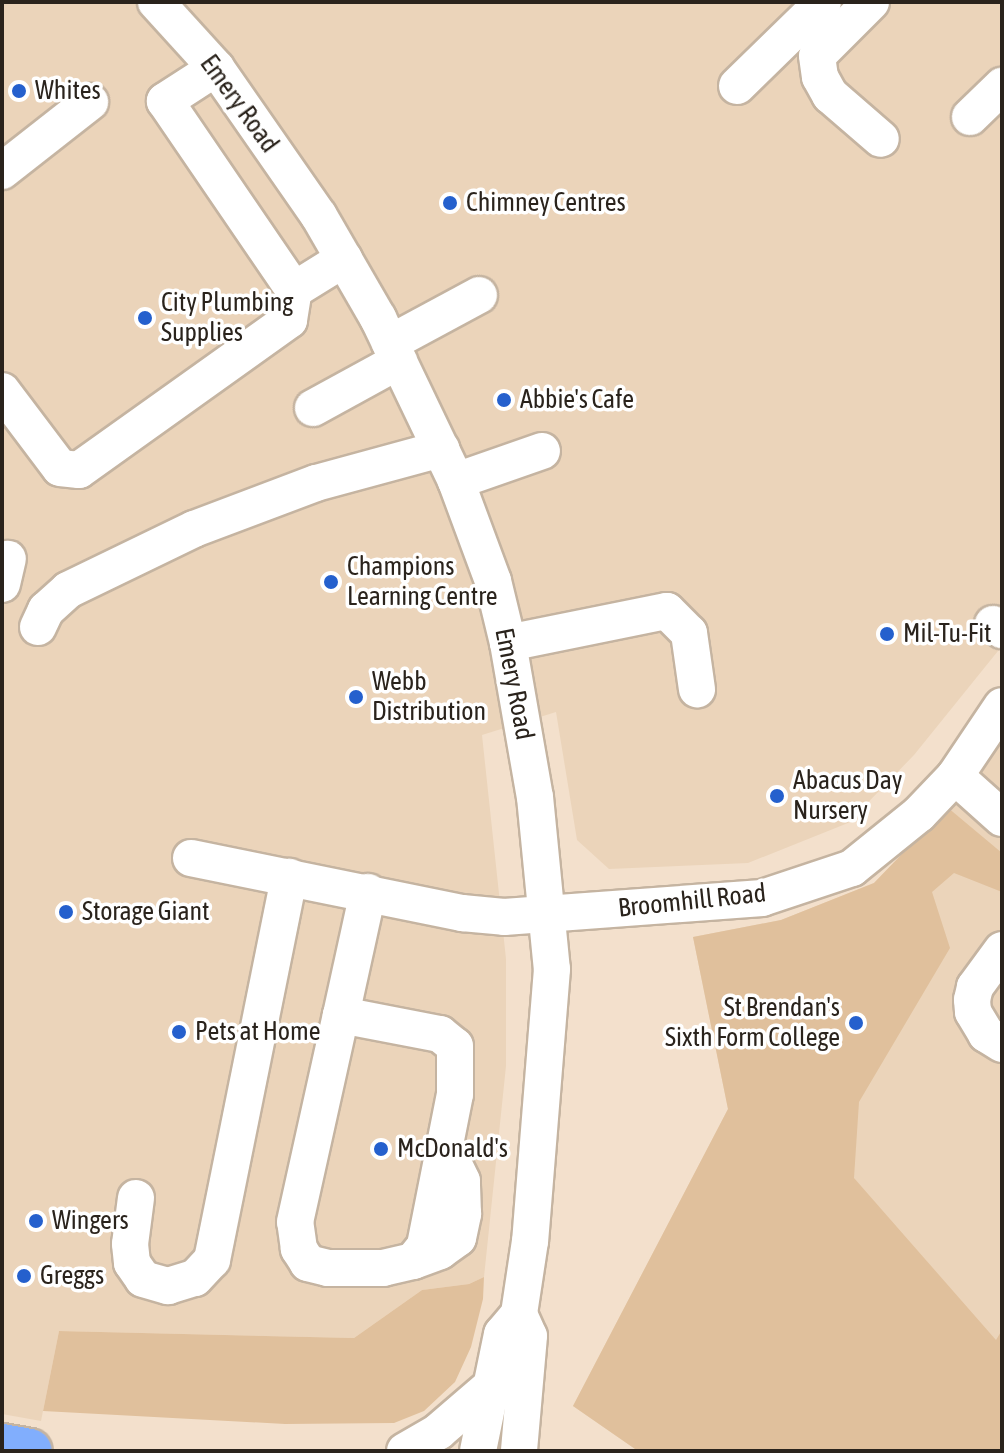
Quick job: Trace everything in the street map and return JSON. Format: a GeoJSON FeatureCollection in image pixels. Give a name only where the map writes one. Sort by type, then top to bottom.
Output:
{"type":"FeatureCollection","features":[{"type":"Feature","properties":{"kind":"highway"},"geometry":{"type":"LineString","coordinates":[[2,1446],[30,1451]]}},
{"type":"Feature","properties":{"kind":"street","name":"Emery Road"},"geometry":{"type":"LineString","coordinates":[[156,2],[216,68],[319,216],[344,259],[395,352],[449,465],[493,581],[508,643],[535,797],[551,982],[530,1241],[519,1314],[502,1334],[478,1451]]}},
{"type":"Feature","properties":{"kind":"street"},"geometry":{"type":"LineString","coordinates":[[737,86],[823,2]]}},
{"type":"Feature","properties":{"kind":"street"},"geometry":{"type":"LineString","coordinates":[[871,2],[817,56],[820,77],[830,95],[881,139]]}},
{"type":"Feature","properties":{"kind":"street"},"geometry":{"type":"LineString","coordinates":[[2,391],[60,468],[79,470],[289,320],[294,290],[165,101],[216,68]]}},
{"type":"Feature","properties":{"kind":"street"},"geometry":{"type":"LineString","coordinates":[[970,117],[1002,86]]}},
{"type":"Feature","properties":{"kind":"street"},"geometry":{"type":"LineString","coordinates":[[2,171],[90,102]]}},
{"type":"Feature","properties":{"kind":"street"},"geometry":{"type":"LineString","coordinates":[[294,290],[344,259]]}},
{"type":"Feature","properties":{"kind":"street"},"geometry":{"type":"LineString","coordinates":[[313,408],[479,295]]}},
{"type":"Feature","properties":{"kind":"street"},"geometry":{"type":"LineString","coordinates":[[38,627],[46,610],[68,590],[194,529],[316,483],[542,451]]}},
{"type":"Feature","properties":{"kind":"street"},"geometry":{"type":"LineString","coordinates":[[508,643],[667,611],[689,633],[697,689]]}},
{"type":"Feature","properties":{"kind":"street","name":"Broomhill Road"},"geometry":{"type":"LineString","coordinates":[[191,858],[462,913],[504,917],[762,898],[852,868],[919,814],[955,776],[1002,706]]}},
{"type":"Feature","properties":{"kind":"street"},"geometry":{"type":"LineString","coordinates":[[955,776],[1002,818]]}},
{"type":"Feature","properties":{"kind":"street"},"geometry":{"type":"LineString","coordinates":[[136,1198],[130,1244],[132,1263],[143,1279],[168,1286],[195,1278],[212,1260],[289,877]]}},
{"type":"Feature","properties":{"kind":"street"},"geometry":{"type":"LineString","coordinates":[[341,1015],[440,1034],[455,1046],[455,1094],[445,1147],[462,1181],[463,1214],[458,1238],[440,1251],[413,1261],[369,1269],[328,1268],[308,1263],[299,1249],[295,1222],[368,892]]}},
{"type":"Feature","properties":{"kind":"street"},"geometry":{"type":"LineString","coordinates":[[1002,950],[975,987],[972,1000],[973,1012],[986,1034],[1002,1044]]}},
{"type":"Feature","properties":{"kind":"street","name":"Emery Road"},"geometry":{"type":"LineString","coordinates":[[519,1314],[529,1336],[520,1433]]}},
{"type":"Feature","properties":{"kind":"street"},"geometry":{"type":"LineString","coordinates":[[405,1451],[439,1431],[489,1388]]}},
{"type":"Feature","properties":{"kind":"street"},"geometry":{"type":"LineString","coordinates":[[520,1433],[538,1451]]}},
{"type":"Feature","properties":{"kind":"shaded area"},"geometry":{"type":"Polygon","coordinates":[[[2,2],[1002,2],[1002,646],[914,755],[848,823],[748,863],[609,869],[577,840],[556,712],[482,735],[506,959],[506,1066],[484,1277],[469,1284],[422,1290],[354,1338],[59,1331],[41,1421],[2,1414],[2,2]]]}},
{"type":"Feature","properties":{"kind":"shaded area","name":"St Brendan's Sixth Form College"},"geometry":{"type":"Polygon","coordinates":[[[1002,736],[1002,1451],[638,1451],[573,1406],[728,1109],[693,937],[781,920],[874,883],[935,821],[1002,736]]]}},
{"type":"Feature","properties":{"kind":"shaded area","name":"St Brendan's Sixth Form College"},"geometry":{"type":"Polygon","coordinates":[[[947,807],[1002,853],[1002,892],[954,873],[932,892],[950,948],[859,1102],[854,1178],[996,1340],[1002,1330],[1002,1451],[638,1451],[573,1406],[728,1109],[693,937],[781,920],[874,883],[947,807]]]}},
{"type":"Feature","properties":{"kind":"shaded area"},"geometry":{"type":"Polygon","coordinates":[[[484,1277],[483,1299],[471,1347],[455,1382],[424,1411],[394,1423],[285,1424],[43,1411],[59,1331],[354,1338],[422,1290],[469,1284],[484,1277]]]}},
{"type":"Feature","properties":{"kind":"place","name":"Whites"},"geometry":{"type":"Point","coordinates":[19,91]}},
{"type":"Feature","properties":{"kind":"place","name":"Chimney Centres"},"geometry":{"type":"Point","coordinates":[450,203]}},
{"type":"Feature","properties":{"kind":"place","name":"City Plumbing Supplies"},"geometry":{"type":"Point","coordinates":[145,318]}},
{"type":"Feature","properties":{"kind":"place","name":"Abbie's Cafe"},"geometry":{"type":"Point","coordinates":[504,400]}},
{"type":"Feature","properties":{"kind":"place","name":"Champions Learning Centre"},"geometry":{"type":"Point","coordinates":[331,582]}},
{"type":"Feature","properties":{"kind":"place","name":"Mil-Tu-Fit"},"geometry":{"type":"Point","coordinates":[887,634]}},
{"type":"Feature","properties":{"kind":"place","name":"Webb Distribution"},"geometry":{"type":"Point","coordinates":[356,697]}},
{"type":"Feature","properties":{"kind":"place","name":"Abacus Day Nursery"},"geometry":{"type":"Point","coordinates":[777,796]}},
{"type":"Feature","properties":{"kind":"place","name":"Storage Giant"},"geometry":{"type":"Point","coordinates":[66,912]}},
{"type":"Feature","properties":{"kind":"place","name":"St Brendan's Sixth Form College"},"geometry":{"type":"Point","coordinates":[856,1023]}},
{"type":"Feature","properties":{"kind":"place","name":"Pets at Home"},"geometry":{"type":"Point","coordinates":[179,1032]}},
{"type":"Feature","properties":{"kind":"place","name":"McDonald's"},"geometry":{"type":"Point","coordinates":[381,1149]}},
{"type":"Feature","properties":{"kind":"place","name":"Wingers"},"geometry":{"type":"Point","coordinates":[36,1221]}},
{"type":"Feature","properties":{"kind":"place","name":"Greggs"},"geometry":{"type":"Point","coordinates":[24,1276]}}]}
